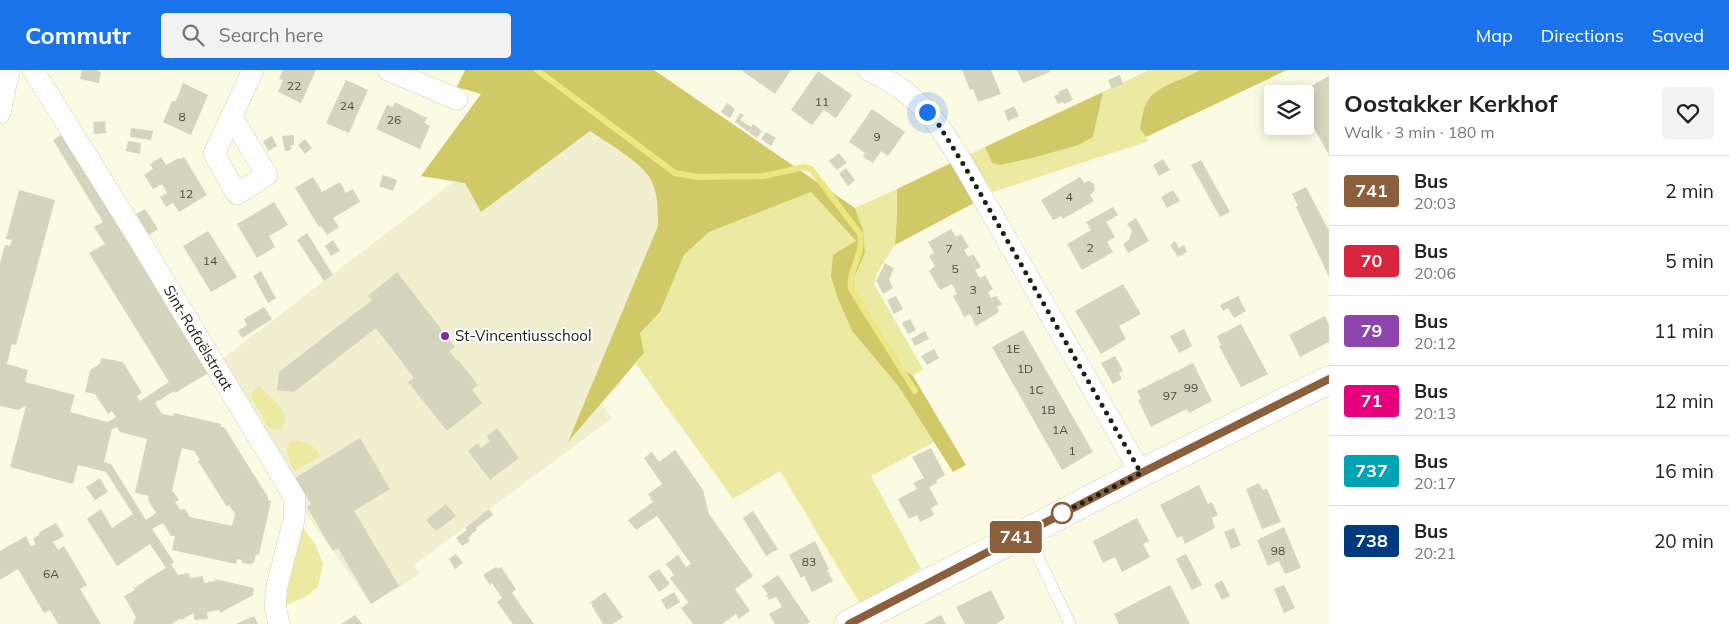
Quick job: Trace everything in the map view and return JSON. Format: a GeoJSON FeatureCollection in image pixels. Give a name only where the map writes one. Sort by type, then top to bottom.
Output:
{"type":"FeatureCollection","features":[{"type":"Feature","properties":{"kind":"street"},"geometry":{"type":"LineString","coordinates":[[0,113],[9,70]]}},
{"type":"Feature","properties":{"kind":"street","name":"Sint-Rafaëlstraat"},"geometry":{"type":"LineString","coordinates":[[32,70],[143,246],[295,498],[294,520],[277,586],[275,605],[279,624]]}},
{"type":"Feature","properties":{"kind":"street"},"geometry":{"type":"LineString","coordinates":[[232,116],[253,70]]}},
{"type":"Feature","properties":{"kind":"street"},"geometry":{"type":"LineString","coordinates":[[388,70],[457,99]]}},
{"type":"Feature","properties":{"kind":"street"},"geometry":{"type":"LineString","coordinates":[[868,70],[894,76],[937,122],[1141,473]]}},
{"type":"Feature","properties":{"kind":"street"},"geometry":{"type":"LineString","coordinates":[[849,624],[1141,473],[1329,380]]}},
{"type":"Feature","properties":{"kind":"lane"},"geometry":{"type":"LineString","coordinates":[[1026,532],[1070,624]]}},
{"type":"Feature","properties":{"kind":"shaded area"},"geometry":{"type":"Polygon","coordinates":[[[465,70],[654,70],[855,208],[863,230],[865,253],[854,278],[855,300],[867,313],[891,347],[900,367],[913,376],[966,465],[953,472],[899,387],[852,331],[831,277],[833,255],[856,241],[811,192],[709,232],[684,255],[660,312],[640,333],[644,353],[568,442],[658,226],[658,208],[655,191],[647,173],[624,153],[590,131],[481,212],[465,183],[421,176],[481,94],[457,87],[465,70]]]}},
{"type":"Feature","properties":{"kind":"shaded area"},"geometry":{"type":"Polygon","coordinates":[[[1149,70],[1200,70],[1140,129],[1149,141],[993,192],[966,156],[985,147],[992,163],[1093,137],[1103,92],[1149,70]]]}},
{"type":"Feature","properties":{"kind":"shaded area"},"geometry":{"type":"Polygon","coordinates":[[[1200,70],[1287,70],[1146,137],[1140,129],[1144,109],[1153,94],[1200,70]]]}},
{"type":"Feature","properties":{"kind":"shaded area"},"geometry":{"type":"Polygon","coordinates":[[[1103,92],[1093,137],[1078,145],[1036,157],[1000,165],[992,163],[985,147],[1103,92]]]}},
{"type":"Feature","properties":{"kind":"shaded area","name":"St-Vincentiusschool"},"geometry":{"type":"Polygon","coordinates":[[[563,98],[673,180],[644,317],[620,385],[601,403],[612,418],[414,565],[420,574],[371,604],[307,515],[221,360],[563,98]]]}},
{"type":"Feature","properties":{"kind":"shaded area"},"geometry":{"type":"Polygon","coordinates":[[[951,163],[974,203],[895,245],[897,189],[951,163]]]}},
{"type":"Feature","properties":{"kind":"shaded area"},"geometry":{"type":"Polygon","coordinates":[[[897,189],[895,245],[877,273],[874,284],[923,369],[913,376],[900,367],[891,347],[855,300],[854,278],[865,253],[863,230],[855,208],[897,189]]]}},
{"type":"Feature","properties":{"kind":"shaded area"},"geometry":{"type":"Polygon","coordinates":[[[811,192],[856,241],[831,277],[852,331],[899,387],[934,442],[871,476],[921,569],[860,604],[780,471],[733,499],[636,364],[644,353],[640,333],[660,312],[684,255],[709,232],[811,192]]]}},
{"type":"Feature","properties":{"kind":"shaded area"},"geometry":{"type":"Polygon","coordinates":[[[259,386],[283,411],[285,423],[281,429],[277,430],[268,427],[250,395],[259,386]]]}},
{"type":"Feature","properties":{"kind":"shaded area"},"geometry":{"type":"Polygon","coordinates":[[[293,440],[309,444],[321,456],[294,471],[287,450],[289,442],[293,440]]]}},
{"type":"Feature","properties":{"kind":"shaded area"},"geometry":{"type":"Polygon","coordinates":[[[301,526],[315,544],[323,564],[318,587],[307,596],[284,606],[284,590],[301,526]]]}},
{"type":"Feature","properties":{"kind":"building"},"geometry":{"type":"Polygon","coordinates":[[[82,70],[98,70],[101,72],[99,83],[80,79],[82,70]]]}},
{"type":"Feature","properties":{"kind":"building"},"geometry":{"type":"Polygon","coordinates":[[[283,70],[316,70],[301,103],[278,92],[283,80],[279,79],[283,70]]]}},
{"type":"Feature","properties":{"kind":"building"},"geometry":{"type":"Polygon","coordinates":[[[741,70],[791,70],[775,94],[741,70]]]}},
{"type":"Feature","properties":{"kind":"building"},"geometry":{"type":"Polygon","coordinates":[[[962,70],[991,70],[1001,94],[978,102],[973,89],[970,90],[962,70]]]}},
{"type":"Feature","properties":{"kind":"building"},"geometry":{"type":"Polygon","coordinates":[[[1017,70],[1050,70],[1050,72],[1023,83],[1017,70]]]}},
{"type":"Feature","properties":{"kind":"building"},"geometry":{"type":"Polygon","coordinates":[[[818,71],[852,95],[836,118],[824,110],[812,125],[791,110],[818,71]]]}},
{"type":"Feature","properties":{"kind":"building"},"geometry":{"type":"Polygon","coordinates":[[[1120,75],[1123,84],[1112,89],[1108,80],[1120,75]]]}},
{"type":"Feature","properties":{"kind":"building"},"geometry":{"type":"Polygon","coordinates":[[[1329,76],[1329,155],[1314,128],[1313,85],[1329,76]]]}},
{"type":"Feature","properties":{"kind":"building"},"geometry":{"type":"Polygon","coordinates":[[[346,80],[368,90],[349,133],[326,123],[346,80]]]}},
{"type":"Feature","properties":{"kind":"building"},"geometry":{"type":"Polygon","coordinates":[[[183,83],[208,95],[191,135],[163,122],[172,101],[176,101],[183,83]]]}},
{"type":"Feature","properties":{"kind":"building"},"geometry":{"type":"Polygon","coordinates":[[[1067,88],[1073,100],[1064,104],[1063,102],[1058,104],[1054,96],[1067,88]]]}},
{"type":"Feature","properties":{"kind":"building"},"geometry":{"type":"Polygon","coordinates":[[[395,102],[427,118],[424,123],[430,126],[420,149],[376,129],[387,105],[393,107],[395,102]]]}},
{"type":"Feature","properties":{"kind":"building"},"geometry":{"type":"Polygon","coordinates":[[[727,103],[735,109],[730,118],[721,112],[727,103]]]}},
{"type":"Feature","properties":{"kind":"building"},"geometry":{"type":"Polygon","coordinates":[[[1014,106],[1019,116],[1008,121],[1004,111],[1014,106]]]}},
{"type":"Feature","properties":{"kind":"building"},"geometry":{"type":"Polygon","coordinates":[[[872,109],[905,132],[888,156],[881,151],[873,163],[863,157],[865,153],[849,142],[872,109]]]}},
{"type":"Feature","properties":{"kind":"building"},"geometry":{"type":"Polygon","coordinates":[[[740,113],[744,115],[740,120],[751,127],[753,124],[762,131],[757,138],[735,122],[740,113]]]}},
{"type":"Feature","properties":{"kind":"building"},"geometry":{"type":"Polygon","coordinates":[[[105,121],[106,133],[94,134],[93,122],[105,121]]]}},
{"type":"Feature","properties":{"kind":"building"},"geometry":{"type":"Polygon","coordinates":[[[131,128],[153,131],[151,140],[130,137],[131,128]]]}},
{"type":"Feature","properties":{"kind":"building"},"geometry":{"type":"Polygon","coordinates":[[[766,132],[776,138],[771,146],[761,139],[766,132]]]}},
{"type":"Feature","properties":{"kind":"building"},"geometry":{"type":"Polygon","coordinates":[[[64,133],[210,372],[155,403],[162,414],[173,416],[174,413],[221,424],[221,427],[224,427],[268,497],[268,500],[271,501],[259,555],[256,554],[254,562],[251,564],[242,563],[242,560],[237,559],[236,564],[172,550],[175,536],[171,536],[163,523],[152,529],[174,562],[171,564],[178,575],[189,573],[190,578],[203,576],[204,583],[215,581],[215,579],[254,588],[253,595],[220,613],[220,610],[207,612],[208,619],[194,620],[194,613],[171,624],[133,624],[136,617],[124,596],[166,568],[150,544],[117,566],[87,519],[101,509],[112,528],[133,514],[106,472],[78,465],[73,484],[10,467],[26,406],[18,410],[0,406],[0,263],[5,245],[10,246],[12,240],[6,239],[19,190],[55,200],[16,345],[12,344],[7,364],[28,370],[25,382],[75,395],[70,412],[108,422],[116,417],[112,411],[108,414],[95,394],[85,392],[90,370],[100,364],[101,358],[123,362],[142,393],[137,396],[140,401],[169,382],[89,253],[105,244],[94,227],[103,222],[53,140],[64,133]],[[117,427],[112,429],[104,462],[111,464],[146,520],[156,513],[148,500],[149,496],[135,493],[147,439],[120,432],[117,427]],[[182,448],[172,490],[179,500],[175,502],[181,510],[184,508],[190,517],[232,526],[235,514],[229,505],[227,507],[198,461],[200,460],[194,451],[182,448]]]}},
{"type":"Feature","properties":{"kind":"building"},"geometry":{"type":"Polygon","coordinates":[[[294,135],[294,145],[291,145],[291,150],[285,151],[282,136],[294,135]]]}},
{"type":"Feature","properties":{"kind":"building"},"geometry":{"type":"Polygon","coordinates":[[[272,136],[277,146],[268,151],[263,141],[272,136]]]}},
{"type":"Feature","properties":{"kind":"building"},"geometry":{"type":"Polygon","coordinates":[[[305,139],[312,148],[305,154],[298,145],[305,139]]]}},
{"type":"Feature","properties":{"kind":"building"},"geometry":{"type":"Polygon","coordinates":[[[128,141],[141,143],[140,154],[126,151],[128,141]]]}},
{"type":"Feature","properties":{"kind":"building"},"geometry":{"type":"Polygon","coordinates":[[[839,153],[847,163],[837,170],[829,161],[839,153]]]}},
{"type":"Feature","properties":{"kind":"building"},"geometry":{"type":"Polygon","coordinates":[[[161,157],[166,165],[184,157],[207,195],[179,212],[173,203],[166,207],[160,197],[167,193],[162,184],[153,189],[144,175],[153,169],[150,164],[161,157]]]}},
{"type":"Feature","properties":{"kind":"building"},"geometry":{"type":"Polygon","coordinates":[[[1163,159],[1170,170],[1159,176],[1153,165],[1163,159]]]}},
{"type":"Feature","properties":{"kind":"building"},"geometry":{"type":"Polygon","coordinates":[[[1201,160],[1230,212],[1220,217],[1191,165],[1201,160]]]}},
{"type":"Feature","properties":{"kind":"building"},"geometry":{"type":"Polygon","coordinates":[[[846,168],[855,180],[848,186],[839,174],[846,168]]]}},
{"type":"Feature","properties":{"kind":"building"},"geometry":{"type":"Polygon","coordinates":[[[383,175],[397,180],[393,191],[379,186],[383,175]]]}},
{"type":"Feature","properties":{"kind":"building"},"geometry":{"type":"Polygon","coordinates":[[[313,177],[322,192],[340,182],[346,193],[353,189],[360,202],[333,218],[339,227],[327,235],[321,226],[319,227],[295,188],[313,177]]]}},
{"type":"Feature","properties":{"kind":"building"},"geometry":{"type":"Polygon","coordinates":[[[1080,177],[1084,183],[1089,181],[1094,184],[1095,190],[1090,195],[1094,201],[1063,219],[1061,216],[1053,220],[1041,200],[1080,177]]]}},
{"type":"Feature","properties":{"kind":"building"},"geometry":{"type":"Polygon","coordinates":[[[1306,187],[1329,228],[1329,277],[1296,207],[1298,206],[1292,194],[1306,187]]]}},
{"type":"Feature","properties":{"kind":"building"},"geometry":{"type":"Polygon","coordinates":[[[1173,190],[1180,201],[1167,208],[1161,197],[1173,190]]]}},
{"type":"Feature","properties":{"kind":"building"},"geometry":{"type":"Polygon","coordinates":[[[274,202],[288,225],[269,236],[275,247],[257,258],[237,224],[274,202]]]}},
{"type":"Feature","properties":{"kind":"building"},"geometry":{"type":"Polygon","coordinates":[[[1113,207],[1118,215],[1106,222],[1115,237],[1107,242],[1113,252],[1082,270],[1067,244],[1091,230],[1086,222],[1113,207]]]}},
{"type":"Feature","properties":{"kind":"building"},"geometry":{"type":"Polygon","coordinates":[[[145,209],[158,229],[149,235],[136,214],[145,209]]]}},
{"type":"Feature","properties":{"kind":"building"},"geometry":{"type":"Polygon","coordinates":[[[1136,218],[1149,241],[1128,253],[1123,244],[1129,240],[1132,231],[1127,224],[1136,218]]]}},
{"type":"Feature","properties":{"kind":"building"},"geometry":{"type":"Polygon","coordinates":[[[951,229],[956,237],[961,234],[969,247],[964,250],[968,257],[973,254],[981,267],[975,270],[980,278],[985,275],[993,289],[988,292],[991,298],[996,296],[1002,304],[997,307],[999,312],[976,326],[970,314],[964,317],[953,296],[957,294],[952,284],[940,290],[929,271],[935,266],[929,256],[934,253],[928,242],[951,229]]]}},
{"type":"Feature","properties":{"kind":"building"},"geometry":{"type":"Polygon","coordinates":[[[208,231],[237,277],[211,292],[183,246],[208,231]]]}},
{"type":"Feature","properties":{"kind":"building"},"geometry":{"type":"Polygon","coordinates":[[[307,233],[333,275],[324,281],[297,240],[307,233]]]}},
{"type":"Feature","properties":{"kind":"building"},"geometry":{"type":"Polygon","coordinates":[[[333,240],[340,251],[331,256],[325,246],[333,240]]]}},
{"type":"Feature","properties":{"kind":"building"},"geometry":{"type":"Polygon","coordinates":[[[1175,241],[1179,248],[1184,245],[1187,252],[1178,257],[1170,245],[1175,241]]]}},
{"type":"Feature","properties":{"kind":"building"},"geometry":{"type":"Polygon","coordinates":[[[885,263],[894,268],[889,280],[893,288],[883,294],[876,281],[885,263]]]}},
{"type":"Feature","properties":{"kind":"building"},"geometry":{"type":"Polygon","coordinates":[[[261,271],[276,298],[268,303],[253,276],[261,271]]]}},
{"type":"Feature","properties":{"kind":"building"},"geometry":{"type":"Polygon","coordinates":[[[397,272],[455,347],[449,351],[478,385],[472,390],[482,403],[447,431],[408,382],[414,378],[376,328],[294,392],[277,390],[279,372],[372,300],[368,296],[397,272]]]}},
{"type":"Feature","properties":{"kind":"building"},"geometry":{"type":"Polygon","coordinates":[[[1123,284],[1141,314],[1119,326],[1126,339],[1101,354],[1075,311],[1123,284]]]}},
{"type":"Feature","properties":{"kind":"building"},"geometry":{"type":"Polygon","coordinates":[[[896,296],[903,309],[894,314],[887,300],[896,296]]]}},
{"type":"Feature","properties":{"kind":"building"},"geometry":{"type":"Polygon","coordinates":[[[1238,296],[1246,311],[1234,318],[1228,308],[1223,311],[1220,305],[1238,296]]]}},
{"type":"Feature","properties":{"kind":"building"},"geometry":{"type":"Polygon","coordinates":[[[264,307],[272,319],[242,338],[238,331],[247,325],[244,319],[264,307]]]}},
{"type":"Feature","properties":{"kind":"building"},"geometry":{"type":"Polygon","coordinates":[[[1325,316],[1329,325],[1329,342],[1300,357],[1289,335],[1325,316]]]}},
{"type":"Feature","properties":{"kind":"building"},"geometry":{"type":"Polygon","coordinates":[[[910,319],[916,330],[908,334],[902,323],[910,319]]]}},
{"type":"Feature","properties":{"kind":"building"},"geometry":{"type":"Polygon","coordinates":[[[1241,324],[1268,374],[1241,387],[1219,346],[1221,345],[1217,336],[1241,324]]]}},
{"type":"Feature","properties":{"kind":"building"},"geometry":{"type":"Polygon","coordinates":[[[1184,329],[1192,346],[1179,353],[1170,336],[1184,329]]]}},
{"type":"Feature","properties":{"kind":"building"},"geometry":{"type":"Polygon","coordinates":[[[1023,330],[1093,452],[1062,470],[992,347],[1023,330]]]}},
{"type":"Feature","properties":{"kind":"building"},"geometry":{"type":"Polygon","coordinates":[[[925,331],[929,339],[915,346],[911,339],[925,331]]]}},
{"type":"Feature","properties":{"kind":"building"},"geometry":{"type":"Polygon","coordinates":[[[934,349],[939,358],[927,365],[921,356],[934,349]]]}},
{"type":"Feature","properties":{"kind":"building"},"geometry":{"type":"Polygon","coordinates":[[[1115,356],[1123,371],[1119,373],[1122,379],[1113,384],[1101,363],[1115,356]]]}},
{"type":"Feature","properties":{"kind":"building"},"geometry":{"type":"Polygon","coordinates":[[[1193,363],[1212,401],[1189,413],[1187,409],[1151,427],[1138,400],[1141,399],[1137,391],[1193,363]]]}},
{"type":"Feature","properties":{"kind":"building"},"geometry":{"type":"Polygon","coordinates":[[[497,428],[519,458],[490,480],[468,451],[477,443],[481,448],[490,441],[487,436],[497,428]]]}},
{"type":"Feature","properties":{"kind":"building"},"geometry":{"type":"Polygon","coordinates":[[[360,438],[390,489],[354,511],[399,586],[371,604],[338,548],[333,551],[307,507],[311,504],[295,478],[360,438]]]}},
{"type":"Feature","properties":{"kind":"building"},"geometry":{"type":"Polygon","coordinates":[[[931,448],[945,475],[936,480],[937,483],[929,487],[938,504],[931,508],[934,515],[920,522],[917,515],[909,519],[898,499],[917,489],[913,483],[924,478],[912,457],[931,448]]]}},
{"type":"Feature","properties":{"kind":"building"},"geometry":{"type":"Polygon","coordinates":[[[675,450],[703,490],[709,514],[753,576],[735,589],[750,611],[739,619],[736,614],[722,624],[693,624],[681,608],[689,602],[670,578],[674,575],[666,564],[678,555],[686,567],[691,564],[657,516],[636,530],[628,520],[653,502],[648,494],[662,484],[644,458],[652,452],[659,462],[675,450]]]}},
{"type":"Feature","properties":{"kind":"building"},"geometry":{"type":"Polygon","coordinates":[[[100,478],[108,492],[95,500],[86,487],[100,478]]]}},
{"type":"Feature","properties":{"kind":"building"},"geometry":{"type":"Polygon","coordinates":[[[1259,483],[1263,490],[1267,489],[1281,522],[1262,529],[1246,489],[1259,483]]]}},
{"type":"Feature","properties":{"kind":"building"},"geometry":{"type":"Polygon","coordinates":[[[1199,485],[1208,504],[1212,502],[1218,515],[1212,518],[1215,528],[1185,544],[1182,536],[1177,538],[1160,505],[1199,485]]]}},
{"type":"Feature","properties":{"kind":"building"},"geometry":{"type":"Polygon","coordinates":[[[446,504],[456,516],[436,531],[426,520],[446,504]]]}},
{"type":"Feature","properties":{"kind":"building"},"geometry":{"type":"Polygon","coordinates":[[[489,509],[493,515],[476,528],[477,530],[468,538],[470,541],[462,546],[456,538],[467,530],[465,528],[489,509]]]}},
{"type":"Feature","properties":{"kind":"building"},"geometry":{"type":"Polygon","coordinates":[[[753,511],[778,549],[766,556],[743,518],[753,511]]]}},
{"type":"Feature","properties":{"kind":"building"},"geometry":{"type":"Polygon","coordinates":[[[1137,518],[1149,541],[1143,544],[1150,557],[1122,572],[1115,557],[1103,563],[1093,541],[1137,518]]]}},
{"type":"Feature","properties":{"kind":"building"},"geometry":{"type":"Polygon","coordinates":[[[56,523],[64,536],[53,542],[58,550],[64,546],[87,585],[80,589],[101,624],[58,624],[50,610],[44,613],[18,569],[0,580],[0,551],[26,536],[31,546],[36,545],[33,539],[40,534],[38,533],[56,523]]]}},
{"type":"Feature","properties":{"kind":"building"},"geometry":{"type":"Polygon","coordinates":[[[1284,527],[1301,568],[1285,574],[1279,561],[1268,566],[1257,540],[1284,527]]]}},
{"type":"Feature","properties":{"kind":"building"},"geometry":{"type":"Polygon","coordinates":[[[1234,528],[1241,545],[1231,549],[1224,532],[1234,528]]]}},
{"type":"Feature","properties":{"kind":"building"},"geometry":{"type":"Polygon","coordinates":[[[815,541],[833,581],[812,592],[804,576],[801,578],[789,555],[815,541]]]}},
{"type":"Feature","properties":{"kind":"building"},"geometry":{"type":"Polygon","coordinates":[[[456,554],[463,563],[455,569],[449,559],[456,554]]]}},
{"type":"Feature","properties":{"kind":"building"},"geometry":{"type":"Polygon","coordinates":[[[1186,554],[1202,585],[1192,590],[1176,559],[1186,554]]]}},
{"type":"Feature","properties":{"kind":"building"},"geometry":{"type":"Polygon","coordinates":[[[496,567],[498,569],[501,567],[516,589],[512,593],[534,624],[513,624],[497,602],[502,598],[492,583],[490,585],[483,575],[496,567]]]}},
{"type":"Feature","properties":{"kind":"building"},"geometry":{"type":"Polygon","coordinates":[[[659,569],[670,584],[659,592],[648,576],[659,569]]]}},
{"type":"Feature","properties":{"kind":"building"},"geometry":{"type":"Polygon","coordinates":[[[778,575],[810,622],[807,624],[775,624],[769,614],[782,607],[776,597],[769,600],[766,595],[768,594],[762,586],[778,575]]]}},
{"type":"Feature","properties":{"kind":"building"},"geometry":{"type":"Polygon","coordinates":[[[1222,580],[1230,596],[1222,600],[1214,585],[1222,580]]]}},
{"type":"Feature","properties":{"kind":"building"},"geometry":{"type":"Polygon","coordinates":[[[1170,585],[1190,624],[1119,624],[1114,614],[1170,585]]]}},
{"type":"Feature","properties":{"kind":"building"},"geometry":{"type":"Polygon","coordinates":[[[1284,585],[1295,608],[1284,613],[1274,589],[1284,585]]]}},
{"type":"Feature","properties":{"kind":"building"},"geometry":{"type":"Polygon","coordinates":[[[991,590],[1005,618],[996,624],[965,624],[956,607],[991,590]]]}},
{"type":"Feature","properties":{"kind":"building"},"geometry":{"type":"Polygon","coordinates":[[[605,592],[623,617],[613,624],[603,624],[591,602],[605,592]]]}},
{"type":"Feature","properties":{"kind":"building"},"geometry":{"type":"Polygon","coordinates":[[[674,592],[680,602],[667,610],[661,600],[674,592]]]}},
{"type":"Feature","properties":{"kind":"building"},"geometry":{"type":"Polygon","coordinates":[[[355,615],[362,624],[341,624],[355,615]]]}},
{"type":"Feature","properties":{"kind":"building"},"geometry":{"type":"Polygon","coordinates":[[[941,615],[946,624],[924,624],[941,615]]]}},
{"type":"Feature","properties":{"kind":"building"},"geometry":{"type":"Polygon","coordinates":[[[254,616],[258,624],[236,624],[254,616]]]}},
{"type":"Feature","properties":{"kind":"waterway"},"geometry":{"type":"LineString","coordinates":[[537,70],[675,173],[698,177],[764,176],[804,167],[811,169],[860,234],[860,249],[852,275],[851,289],[915,391]]}},
{"type":"Feature","properties":{"kind":"bus line","name":"741"},"geometry":{"type":"LineString","coordinates":[[849,624],[1141,473],[1329,379]]}},
{"type":"Feature","properties":{"kind":"place","name":"St-Vincentiusschool"},"geometry":{"type":"Point","coordinates":[445,336]}},
{"type":"Feature","properties":{"kind":"route"},"geometry":{"type":"LineString","coordinates":[[927,112],[937,122],[965,167],[1141,473],[1055,517],[1062,513]]}}]}
